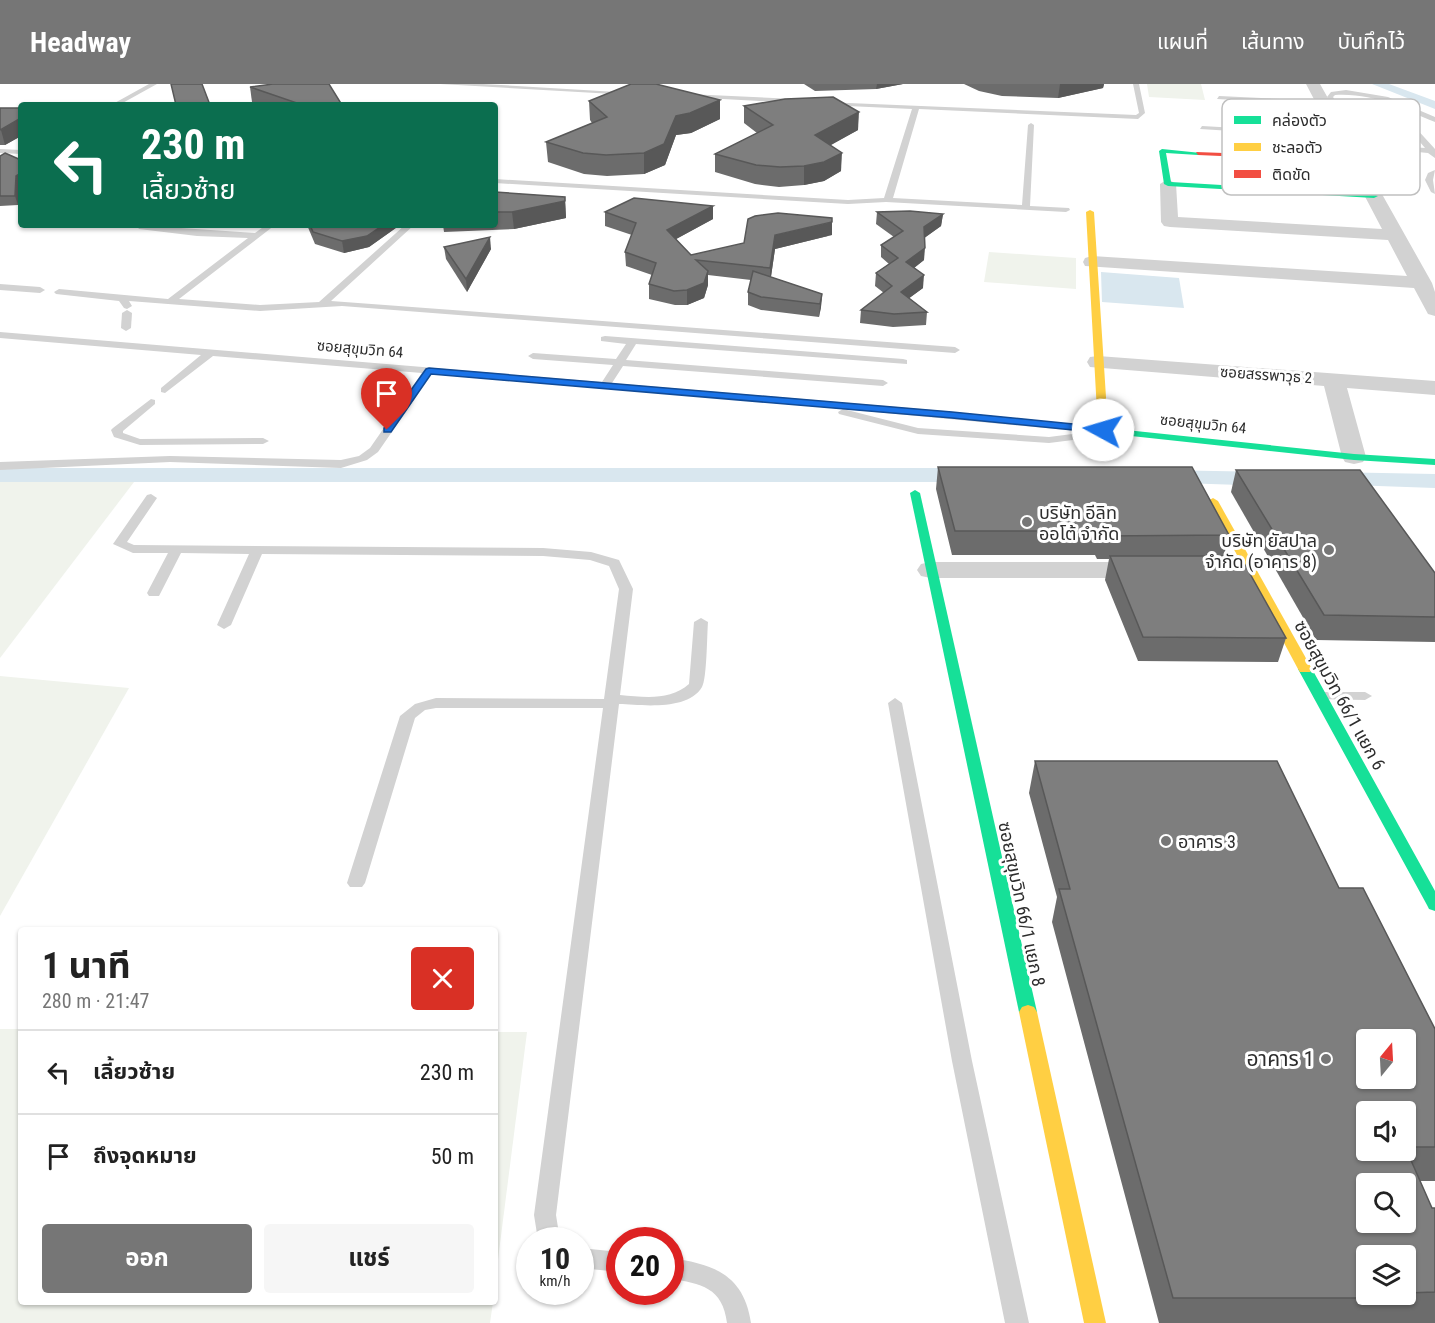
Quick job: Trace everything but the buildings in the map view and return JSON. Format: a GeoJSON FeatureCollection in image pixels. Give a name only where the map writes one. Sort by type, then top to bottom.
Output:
{"type":"FeatureCollection","features":[{"type":"Feature","properties":{"kind":"street"},"geometry":{"type":"LineString","coordinates":[[1313,84],[1321,99]]}},
{"type":"Feature","properties":{"kind":"street"},"geometry":{"type":"LineString","coordinates":[[1172,267],[1168,184],[1161,151],[1222,154]]}},
{"type":"Feature","properties":{"kind":"street"},"geometry":{"type":"LineString","coordinates":[[1168,184],[1222,187]]}},
{"type":"Feature","properties":{"kind":"street"},"geometry":{"type":"LineString","coordinates":[[1374,195],[1435,310]]}},
{"type":"Feature","properties":{"kind":"street"},"geometry":{"type":"LineString","coordinates":[[1090,212],[1103,430]]}},
{"type":"Feature","properties":{"kind":"street"},"geometry":{"type":"LineString","coordinates":[[1170,222],[1396,235]]}},
{"type":"Feature","properties":{"kind":"street"},"geometry":{"type":"LineString","coordinates":[[1092,262],[1422,283]]}},
{"type":"Feature","properties":{"kind":"street","name":"ซอยสรรพาวุธ 2"},"geometry":{"type":"LineString","coordinates":[[1098,362],[1435,388]]}},
{"type":"Feature","properties":{"kind":"street"},"geometry":{"type":"LineString","coordinates":[[1334,380],[1352,460]]}},
{"type":"Feature","properties":{"kind":"street","name":"ซอยสุขุมวิท 64"},"geometry":{"type":"LineString","coordinates":[[1103,430],[1352,460],[1435,462]]}},
{"type":"Feature","properties":{"kind":"street","name":"ซอยสุขุมวิท 66/1 แยก 8"},"geometry":{"type":"LineString","coordinates":[[915,494],[1095,1323]]}},
{"type":"Feature","properties":{"kind":"street","name":"ซอยสุขุมวิท 66/1 แยก 6"},"geometry":{"type":"LineString","coordinates":[[1213,501],[1239,569],[1320,696],[1435,905]]}},
{"type":"Feature","properties":{"kind":"street"},"geometry":{"type":"LineString","coordinates":[[931,570],[1180,570]]}},
{"type":"Feature","properties":{"kind":"lane"},"geometry":{"type":"LineString","coordinates":[[120,102],[154,84]]}},
{"type":"Feature","properties":{"kind":"lane"},"geometry":{"type":"LineString","coordinates":[[443,84],[644,94]]}},
{"type":"Feature","properties":{"kind":"lane"},"geometry":{"type":"LineString","coordinates":[[817,102],[1138,117],[1142,113],[1136,84]]}},
{"type":"Feature","properties":{"kind":"lane"},"geometry":{"type":"LineString","coordinates":[[703,97],[709,90]]}},
{"type":"Feature","properties":{"kind":"lane"},"geometry":{"type":"LineString","coordinates":[[1331,99],[1333,93],[1348,91],[1368,93],[1385,99]]}},
{"type":"Feature","properties":{"kind":"lane"},"geometry":{"type":"LineString","coordinates":[[680,96],[805,102]]}},
{"type":"Feature","properties":{"kind":"lane"},"geometry":{"type":"LineString","coordinates":[[1219,98],[1240,99]]}},
{"type":"Feature","properties":{"kind":"lane"},"geometry":{"type":"LineString","coordinates":[[886,200],[890,196],[916,107]]}},
{"type":"Feature","properties":{"kind":"lane"},"geometry":{"type":"LineString","coordinates":[[1420,113],[1435,120]]}},
{"type":"Feature","properties":{"kind":"lane"},"geometry":{"type":"LineString","coordinates":[[1026,208],[1031,125]]}},
{"type":"Feature","properties":{"kind":"lane"},"geometry":{"type":"LineString","coordinates":[[1202,128],[1222,129]]}},
{"type":"Feature","properties":{"kind":"lane"},"geometry":{"type":"LineString","coordinates":[[1420,137],[1433,152]]}},
{"type":"Feature","properties":{"kind":"lane"},"geometry":{"type":"LineString","coordinates":[[0,151],[18,152]]}},
{"type":"Feature","properties":{"kind":"lane"},"geometry":{"type":"LineString","coordinates":[[1435,172],[1429,180],[1435,192]]}},
{"type":"Feature","properties":{"kind":"lane"},"geometry":{"type":"LineString","coordinates":[[498,181],[848,202],[886,200],[1066,210]]}},
{"type":"Feature","properties":{"kind":"lane"},"geometry":{"type":"LineString","coordinates":[[156,228],[257,236]]}},
{"type":"Feature","properties":{"kind":"lane"},"geometry":{"type":"LineString","coordinates":[[171,301],[267,228]]}},
{"type":"Feature","properties":{"kind":"lane"},"geometry":{"type":"LineString","coordinates":[[321,305],[407,228]]}},
{"type":"Feature","properties":{"kind":"lane"},"geometry":{"type":"LineString","coordinates":[[0,288],[40,290]]}},
{"type":"Feature","properties":{"kind":"lane"},"geometry":{"type":"LineString","coordinates":[[59,292],[260,308],[342,303],[366,304],[956,350]]}},
{"type":"Feature","properties":{"kind":"lane"},"geometry":{"type":"LineString","coordinates":[[122,298],[126,301],[126,337]]}},
{"type":"Feature","properties":{"kind":"lane","name":"ซอยสุขุมวิท 64"},"geometry":{"type":"LineString","coordinates":[[0,335],[126,337],[210,353],[605,386],[766,386],[798,402],[1103,430]]}},
{"type":"Feature","properties":{"kind":"lane"},"geometry":{"type":"LineString","coordinates":[[604,339],[903,362]]}},
{"type":"Feature","properties":{"kind":"lane"},"geometry":{"type":"LineString","coordinates":[[605,386],[633,341]]}},
{"type":"Feature","properties":{"kind":"lane"},"geometry":{"type":"LineString","coordinates":[[766,386],[776,352]]}},
{"type":"Feature","properties":{"kind":"lane"},"geometry":{"type":"LineString","coordinates":[[165,390],[210,353]]}},
{"type":"Feature","properties":{"kind":"lane"},"geometry":{"type":"LineString","coordinates":[[533,356],[619,363],[766,386],[883,383]]}},
{"type":"Feature","properties":{"kind":"lane"},"geometry":{"type":"LineString","coordinates":[[0,466],[170,459],[341,464],[363,458],[374,450],[429,371]]}},
{"type":"Feature","properties":{"kind":"lane"},"geometry":{"type":"LineString","coordinates":[[151,402],[117,430],[118,435],[140,442],[263,441]]}},
{"type":"Feature","properties":{"kind":"lane"},"geometry":{"type":"LineString","coordinates":[[798,402],[918,431],[1050,440],[1092,434],[1103,430]]}},
{"type":"Feature","properties":{"kind":"lane"},"geometry":{"type":"LineString","coordinates":[[150,498],[119,544],[133,549],[543,552],[591,556],[614,563],[626,589],[545,1215],[547,1227]]}},
{"type":"Feature","properties":{"kind":"lane"},"geometry":{"type":"LineString","coordinates":[[154,593],[177,549]]}},
{"type":"Feature","properties":{"kind":"lane"},"geometry":{"type":"LineString","coordinates":[[224,625],[257,550]]}},
{"type":"Feature","properties":{"kind":"lane"},"geometry":{"type":"LineString","coordinates":[[356,883],[408,716],[420,707],[436,703],[666,700],[690,693],[696,685],[701,622]]}},
{"type":"Feature","properties":{"kind":"lane"},"geometry":{"type":"LineString","coordinates":[[1320,696],[1365,696]]}},
{"type":"Feature","properties":{"kind":"lane"},"geometry":{"type":"LineString","coordinates":[[896,703],[962,1061],[1017,1323]]}},
{"type":"Feature","properties":{"kind":"lane"},"geometry":{"type":"LineString","coordinates":[[684,1269],[691,1270],[727,1287],[739,1310],[739,1323]]}},
{"type":"Feature","properties":{"kind":"shaded area"},"geometry":{"type":"Polygon","coordinates":[[[1147,84],[1201,84],[1205,100],[1149,97],[1147,84]]]}},
{"type":"Feature","properties":{"kind":"shaded area"},"geometry":{"type":"Polygon","coordinates":[[[989,252],[1076,258],[1076,289],[984,282],[989,252]]]}},
{"type":"Feature","properties":{"kind":"shaded area"},"geometry":{"type":"Polygon","coordinates":[[[1101,272],[1179,278],[1184,308],[1102,302],[1101,272]]]}},
{"type":"Feature","properties":{"kind":"shaded area"},"geometry":{"type":"Polygon","coordinates":[[[0,481],[134,482],[0,658],[0,481]]]}},
{"type":"Feature","properties":{"kind":"shaded area"},"geometry":{"type":"Polygon","coordinates":[[[0,676],[129,688],[0,916],[0,676]]]}},
{"type":"Feature","properties":{"kind":"shaded area"},"geometry":{"type":"Polygon","coordinates":[[[0,1029],[18,1029],[18,1305],[493,1305],[490,1323],[0,1323],[0,1029]]]}},
{"type":"Feature","properties":{"kind":"shaded area"},"geometry":{"type":"Polygon","coordinates":[[[498,1032],[527,1032],[498,1259],[498,1032]]]}},
{"type":"Feature","properties":{"kind":"waterway"},"geometry":{"type":"LineString","coordinates":[[1378,84],[1419,99]]}},
{"type":"Feature","properties":{"kind":"waterway"},"geometry":{"type":"LineString","coordinates":[[1420,99],[1435,105]]}},
{"type":"Feature","properties":{"kind":"waterway"},"geometry":{"type":"LineString","coordinates":[[0,475],[977,475]]}},
{"type":"Feature","properties":{"kind":"waterway"},"geometry":{"type":"LineString","coordinates":[[1158,477],[1271,479]]}},
{"type":"Feature","properties":{"kind":"waterway"},"geometry":{"type":"LineString","coordinates":[[1329,479],[1435,481]]}},
{"type":"Feature","properties":{"kind":"traffic: fast"},"geometry":{"type":"LineString","coordinates":[[1198,153],[1162,151],[1168,184],[1222,187]]}},
{"type":"Feature","properties":{"kind":"traffic: fast"},"geometry":{"type":"LineString","coordinates":[[1357,195],[1374,196]]}},
{"type":"Feature","properties":{"kind":"traffic: fast"},"geometry":{"type":"LineString","coordinates":[[1126,433],[1354,457],[1435,462]]}},
{"type":"Feature","properties":{"kind":"traffic: fast"},"geometry":{"type":"LineString","coordinates":[[915,493],[1028,1012]]}},
{"type":"Feature","properties":{"kind":"traffic: fast"},"geometry":{"type":"LineString","coordinates":[[1305,669],[1435,905]]}},
{"type":"Feature","properties":{"kind":"traffic: slow"},"geometry":{"type":"LineString","coordinates":[[1090,212],[1103,430],[1126,433]]}},
{"type":"Feature","properties":{"kind":"traffic: slow"},"geometry":{"type":"LineString","coordinates":[[1213,501],[1305,669]]}},
{"type":"Feature","properties":{"kind":"traffic: slow"},"geometry":{"type":"LineString","coordinates":[[1028,1012],[1095,1323]]}},
{"type":"Feature","properties":{"kind":"traffic: jam"},"geometry":{"type":"LineString","coordinates":[[1198,153],[1222,154]]}},
{"type":"Feature","properties":{"kind":"place","name":"บริษัท อีลิท ออโต้ จำกัด"},"geometry":{"type":"Point","coordinates":[1027,522]}},
{"type":"Feature","properties":{"kind":"place","name":"บริษัท ยัสปาล จำกัด (อาคาร 8)"},"geometry":{"type":"Point","coordinates":[1329,550]}},
{"type":"Feature","properties":{"kind":"place","name":"อาคาร 3"},"geometry":{"type":"Point","coordinates":[1166,841]}},
{"type":"Feature","properties":{"kind":"place","name":"อาคาร 1"},"geometry":{"type":"Point","coordinates":[1326,1059]}},
{"type":"Feature","properties":{"kind":"route"},"geometry":{"type":"LineString","coordinates":[[387,430],[429,371],[1103,430]]}}]}
